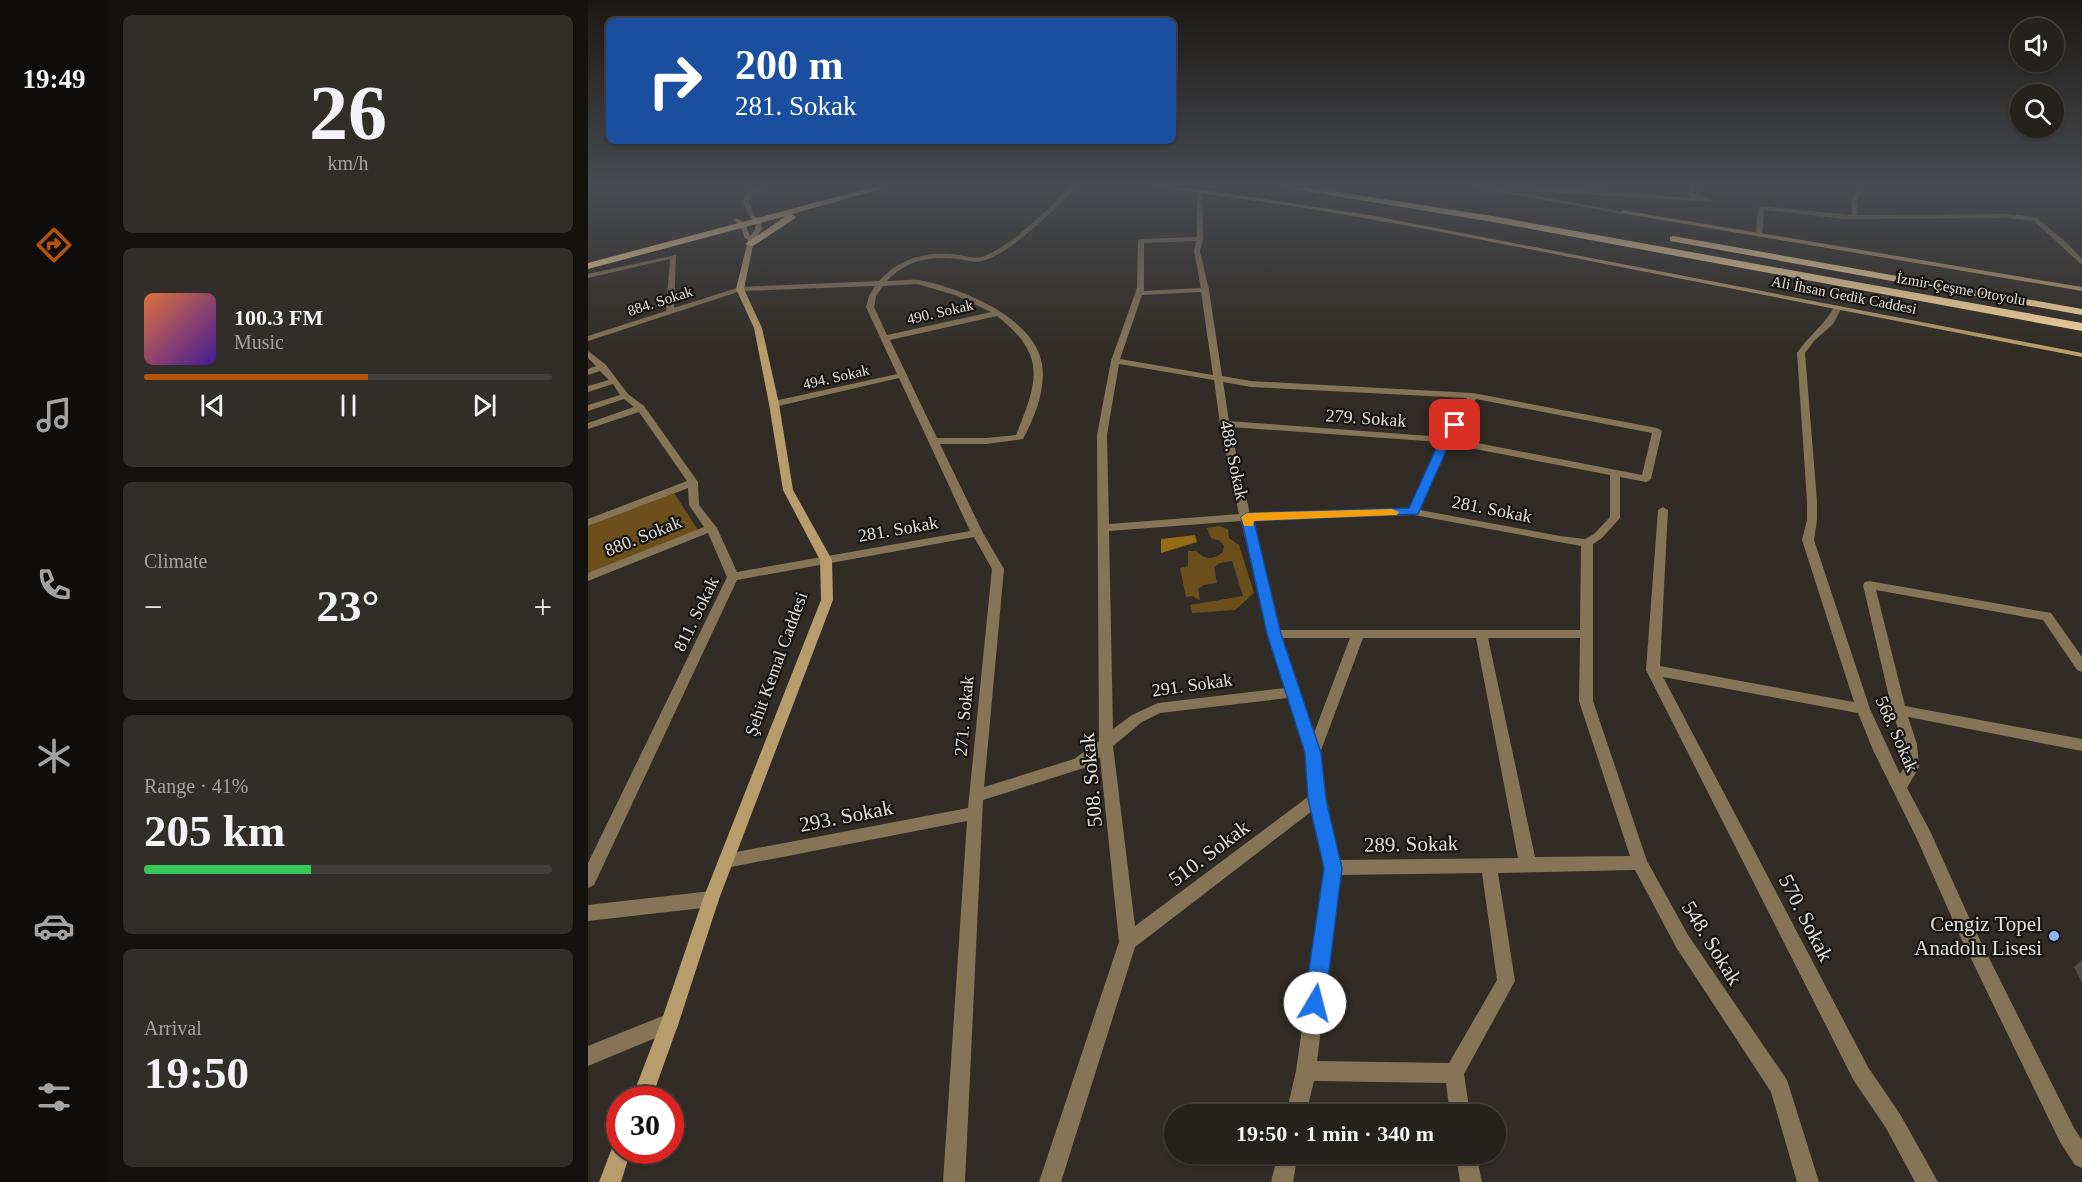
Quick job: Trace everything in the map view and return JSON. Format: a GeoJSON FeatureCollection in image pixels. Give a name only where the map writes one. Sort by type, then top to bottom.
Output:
{"type":"FeatureCollection","features":[{"type":"Feature","properties":{"kind":"highway"},"geometry":{"type":"LineString","coordinates":[[588,258],[667,239]]}},
{"type":"Feature","properties":{"kind":"highway"},"geometry":{"type":"LineString","coordinates":[[588,266],[690,239]]}},
{"type":"Feature","properties":{"kind":"highway"},"geometry":{"type":"LineString","coordinates":[[726,239],[749,240]]}},
{"type":"Feature","properties":{"kind":"highway","name":"İzmir-Çeşme Otoyolu"},"geometry":{"type":"LineString","coordinates":[[1603,239],[2082,327]]}},
{"type":"Feature","properties":{"kind":"highway","name":"İzmir-Çeşme Otoyolu"},"geometry":{"type":"LineString","coordinates":[[1674,239],[2082,312]]}},
{"type":"Feature","properties":{"kind":"main road","name":"Ali İhsan Gedik Caddesi"},"geometry":{"type":"LineString","coordinates":[[1486,239],[2082,355]]}},
{"type":"Feature","properties":{"kind":"main road"},"geometry":{"type":"LineString","coordinates":[[1784,239],[2082,289]]}},
{"type":"Feature","properties":{"kind":"main road"},"geometry":{"type":"LineString","coordinates":[[740,289],[749,240]]}},
{"type":"Feature","properties":{"kind":"main road","name":"Şehit Kemal Caddesi"},"geometry":{"type":"LineString","coordinates":[[646,1086],[711,899],[826,600],[826,560],[788,490],[774,404],[758,328],[740,289]]}},
{"type":"Feature","properties":{"kind":"main road"},"geometry":{"type":"LineString","coordinates":[[610,1182],[616,1164]]}},
{"type":"Feature","properties":{"kind":"street"},"geometry":{"type":"LineString","coordinates":[[879,285],[891,271],[907,259],[948,256],[981,260],[1013,239]]}},
{"type":"Feature","properties":{"kind":"street","name":"508. Sokak"},"geometry":{"type":"LineString","coordinates":[[1050,1182],[1128,942],[1106,745],[1102,435],[1115,361],[1139,292],[1141,241],[1195,239]]}},
{"type":"Feature","properties":{"kind":"street","name":"488. Sokak"},"geometry":{"type":"LineString","coordinates":[[1200,239],[1197,251],[1225,424],[1274,634],[1313,753],[1317,799],[1333,868],[1305,1071],[1298,1104]]}},
{"type":"Feature","properties":{"kind":"street"},"geometry":{"type":"LineString","coordinates":[[2059,239],[2082,263]]}},
{"type":"Feature","properties":{"kind":"street"},"geometry":{"type":"LineString","coordinates":[[588,276],[674,256],[670,311]]}},
{"type":"Feature","properties":{"kind":"street","name":"884. Sokak"},"geometry":{"type":"LineString","coordinates":[[588,339],[740,289],[917,282],[933,286],[999,313],[1024,333],[1037,359],[1038,385],[1020,437],[986,441],[933,441]]}},
{"type":"Feature","properties":{"kind":"street","name":"271. Sokak"},"geometry":{"type":"LineString","coordinates":[[879,285],[871,296],[870,308],[887,338],[977,533],[998,569],[976,796],[954,1182]]}},
{"type":"Feature","properties":{"kind":"street"},"geometry":{"type":"LineString","coordinates":[[1139,292],[1204,290]]}},
{"type":"Feature","properties":{"kind":"street","name":"568. Sokak"},"geometry":{"type":"LineString","coordinates":[[1838,307],[1832,323],[1810,338],[1801,353],[1812,501],[1812,520],[1808,540],[1863,709],[1971,940],[2067,1135],[2082,1158]]}},
{"type":"Feature","properties":{"kind":"street","name":"490. Sokak"},"geometry":{"type":"LineString","coordinates":[[887,338],[999,313]]}},
{"type":"Feature","properties":{"kind":"street","name":"811. Sokak"},"geometry":{"type":"LineString","coordinates":[[588,353],[603,367],[625,396],[641,408],[693,482],[694,505],[711,528],[734,577],[588,880]]}},
{"type":"Feature","properties":{"kind":"street"},"geometry":{"type":"LineString","coordinates":[[1115,361],[1251,384],[1473,396],[1446,440],[1414,512]]}},
{"type":"Feature","properties":{"kind":"street"},"geometry":{"type":"LineString","coordinates":[[588,372],[603,367]]}},
{"type":"Feature","properties":{"kind":"street","name":"494. Sokak"},"geometry":{"type":"LineString","coordinates":[[774,404],[903,375]]}},
{"type":"Feature","properties":{"kind":"street"},"geometry":{"type":"LineString","coordinates":[[588,389],[615,381]]}},
{"type":"Feature","properties":{"kind":"street"},"geometry":{"type":"LineString","coordinates":[[588,408],[625,396]]}},
{"type":"Feature","properties":{"kind":"street","name":"279. Sokak"},"geometry":{"type":"LineString","coordinates":[[1225,424],[1446,440],[1646,479],[1657,430],[1473,396]]}},
{"type":"Feature","properties":{"kind":"street"},"geometry":{"type":"LineString","coordinates":[[588,426],[641,408]]}},
{"type":"Feature","properties":{"kind":"street"},"geometry":{"type":"LineString","coordinates":[[1587,543],[1598,536],[1615,519],[1615,474]]}},
{"type":"Feature","properties":{"kind":"street"},"geometry":{"type":"LineString","coordinates":[[588,523],[693,482]]}},
{"type":"Feature","properties":{"kind":"street"},"geometry":{"type":"LineString","coordinates":[[1662,510],[1653,670],[1863,709]]}},
{"type":"Feature","properties":{"kind":"street","name":"281. Sokak"},"geometry":{"type":"LineString","coordinates":[[1102,528],[1247,517],[1414,512],[1560,540],[1587,543]]}},
{"type":"Feature","properties":{"kind":"street","name":"880. Sokak"},"geometry":{"type":"LineString","coordinates":[[588,577],[711,528]]}},
{"type":"Feature","properties":{"kind":"street","name":"281. Sokak"},"geometry":{"type":"LineString","coordinates":[[734,577],[977,533]]}},
{"type":"Feature","properties":{"kind":"street","name":"548. Sokak"},"geometry":{"type":"LineString","coordinates":[[1587,543],[1586,702],[1640,863],[1682,941],[1780,1087],[1808,1182]]}},
{"type":"Feature","properties":{"kind":"street"},"geometry":{"type":"LineString","coordinates":[[1899,787],[1912,767],[1910,744],[1899,710],[1869,585],[2048,616],[2082,667]]}},
{"type":"Feature","properties":{"kind":"street"},"geometry":{"type":"LineString","coordinates":[[1274,634],[1587,634]]}},
{"type":"Feature","properties":{"kind":"street"},"geometry":{"type":"LineString","coordinates":[[1313,753],[1358,634]]}},
{"type":"Feature","properties":{"kind":"street"},"geometry":{"type":"LineString","coordinates":[[1481,634],[1528,865]]}},
{"type":"Feature","properties":{"kind":"street","name":"570. Sokak"},"geometry":{"type":"LineString","coordinates":[[1653,670],[1861,1074],[1893,1121],[1927,1182]]}},
{"type":"Feature","properties":{"kind":"street","name":"291. Sokak"},"geometry":{"type":"LineString","coordinates":[[976,796],[1079,764],[1106,745],[1134,718],[1158,708],[1293,692]]}},
{"type":"Feature","properties":{"kind":"street"},"geometry":{"type":"LineString","coordinates":[[1899,710],[2082,745]]}},
{"type":"Feature","properties":{"kind":"street","name":"510. Sokak"},"geometry":{"type":"LineString","coordinates":[[1128,942],[1317,799]]}},
{"type":"Feature","properties":{"kind":"street","name":"293. Sokak"},"geometry":{"type":"LineString","coordinates":[[726,861],[975,813]]}},
{"type":"Feature","properties":{"kind":"street"},"geometry":{"type":"LineString","coordinates":[[1459,1104],[1454,1073],[1506,981],[1489,866],[1640,863]]}},
{"type":"Feature","properties":{"kind":"street","name":"289. Sokak"},"geometry":{"type":"LineString","coordinates":[[1333,868],[1489,866]]}},
{"type":"Feature","properties":{"kind":"street"},"geometry":{"type":"LineString","coordinates":[[588,913],[711,899]]}},
{"type":"Feature","properties":{"kind":"street"},"geometry":{"type":"LineString","coordinates":[[588,1056],[670,1022]]}},
{"type":"Feature","properties":{"kind":"street"},"geometry":{"type":"LineString","coordinates":[[1305,1071],[1454,1073]]}},
{"type":"Feature","properties":{"kind":"street"},"geometry":{"type":"LineString","coordinates":[[1282,1182],[1286,1164]]}},
{"type":"Feature","properties":{"kind":"street"},"geometry":{"type":"LineString","coordinates":[[1468,1164],[1471,1182]]}},
{"type":"Feature","properties":{"kind":"shaded area"},"geometry":{"type":"Polygon","coordinates":[[[674,493],[698,530],[588,574],[588,526],[674,493]]]}},
{"type":"Feature","properties":{"kind":"shaded area"},"geometry":{"type":"Polygon","coordinates":[[[1219,526],[1228,529],[1229,538],[1239,545],[1254,593],[1235,610],[1192,613],[1190,605],[1243,596],[1232,561],[1220,563],[1214,567],[1217,583],[1204,585],[1198,589],[1200,600],[1192,596],[1186,597],[1180,568],[1188,566],[1188,551],[1196,551],[1209,558],[1223,552],[1224,546],[1220,541],[1211,538],[1207,528],[1219,526]]]}},
{"type":"Feature","properties":{"kind":"shaded area"},"geometry":{"type":"Polygon","coordinates":[[[1195,535],[1197,542],[1161,553],[1161,539],[1195,535]]]}},
{"type":"Feature","properties":{"kind":"slow traffic"},"geometry":{"type":"LineString","coordinates":[[1248,523],[1247,517],[1392,512]]}},
{"type":"Feature","properties":{"kind":"place","name":"Cengiz Topel Anadolu Lisesi"},"geometry":{"type":"Point","coordinates":[2054,936]}},
{"type":"Feature","properties":{"kind":"route"},"geometry":{"type":"LineString","coordinates":[[1315,1003],[1333,868],[1317,799],[1313,753],[1274,634],[1247,517],[1414,512],[1455,425]]}}]}
